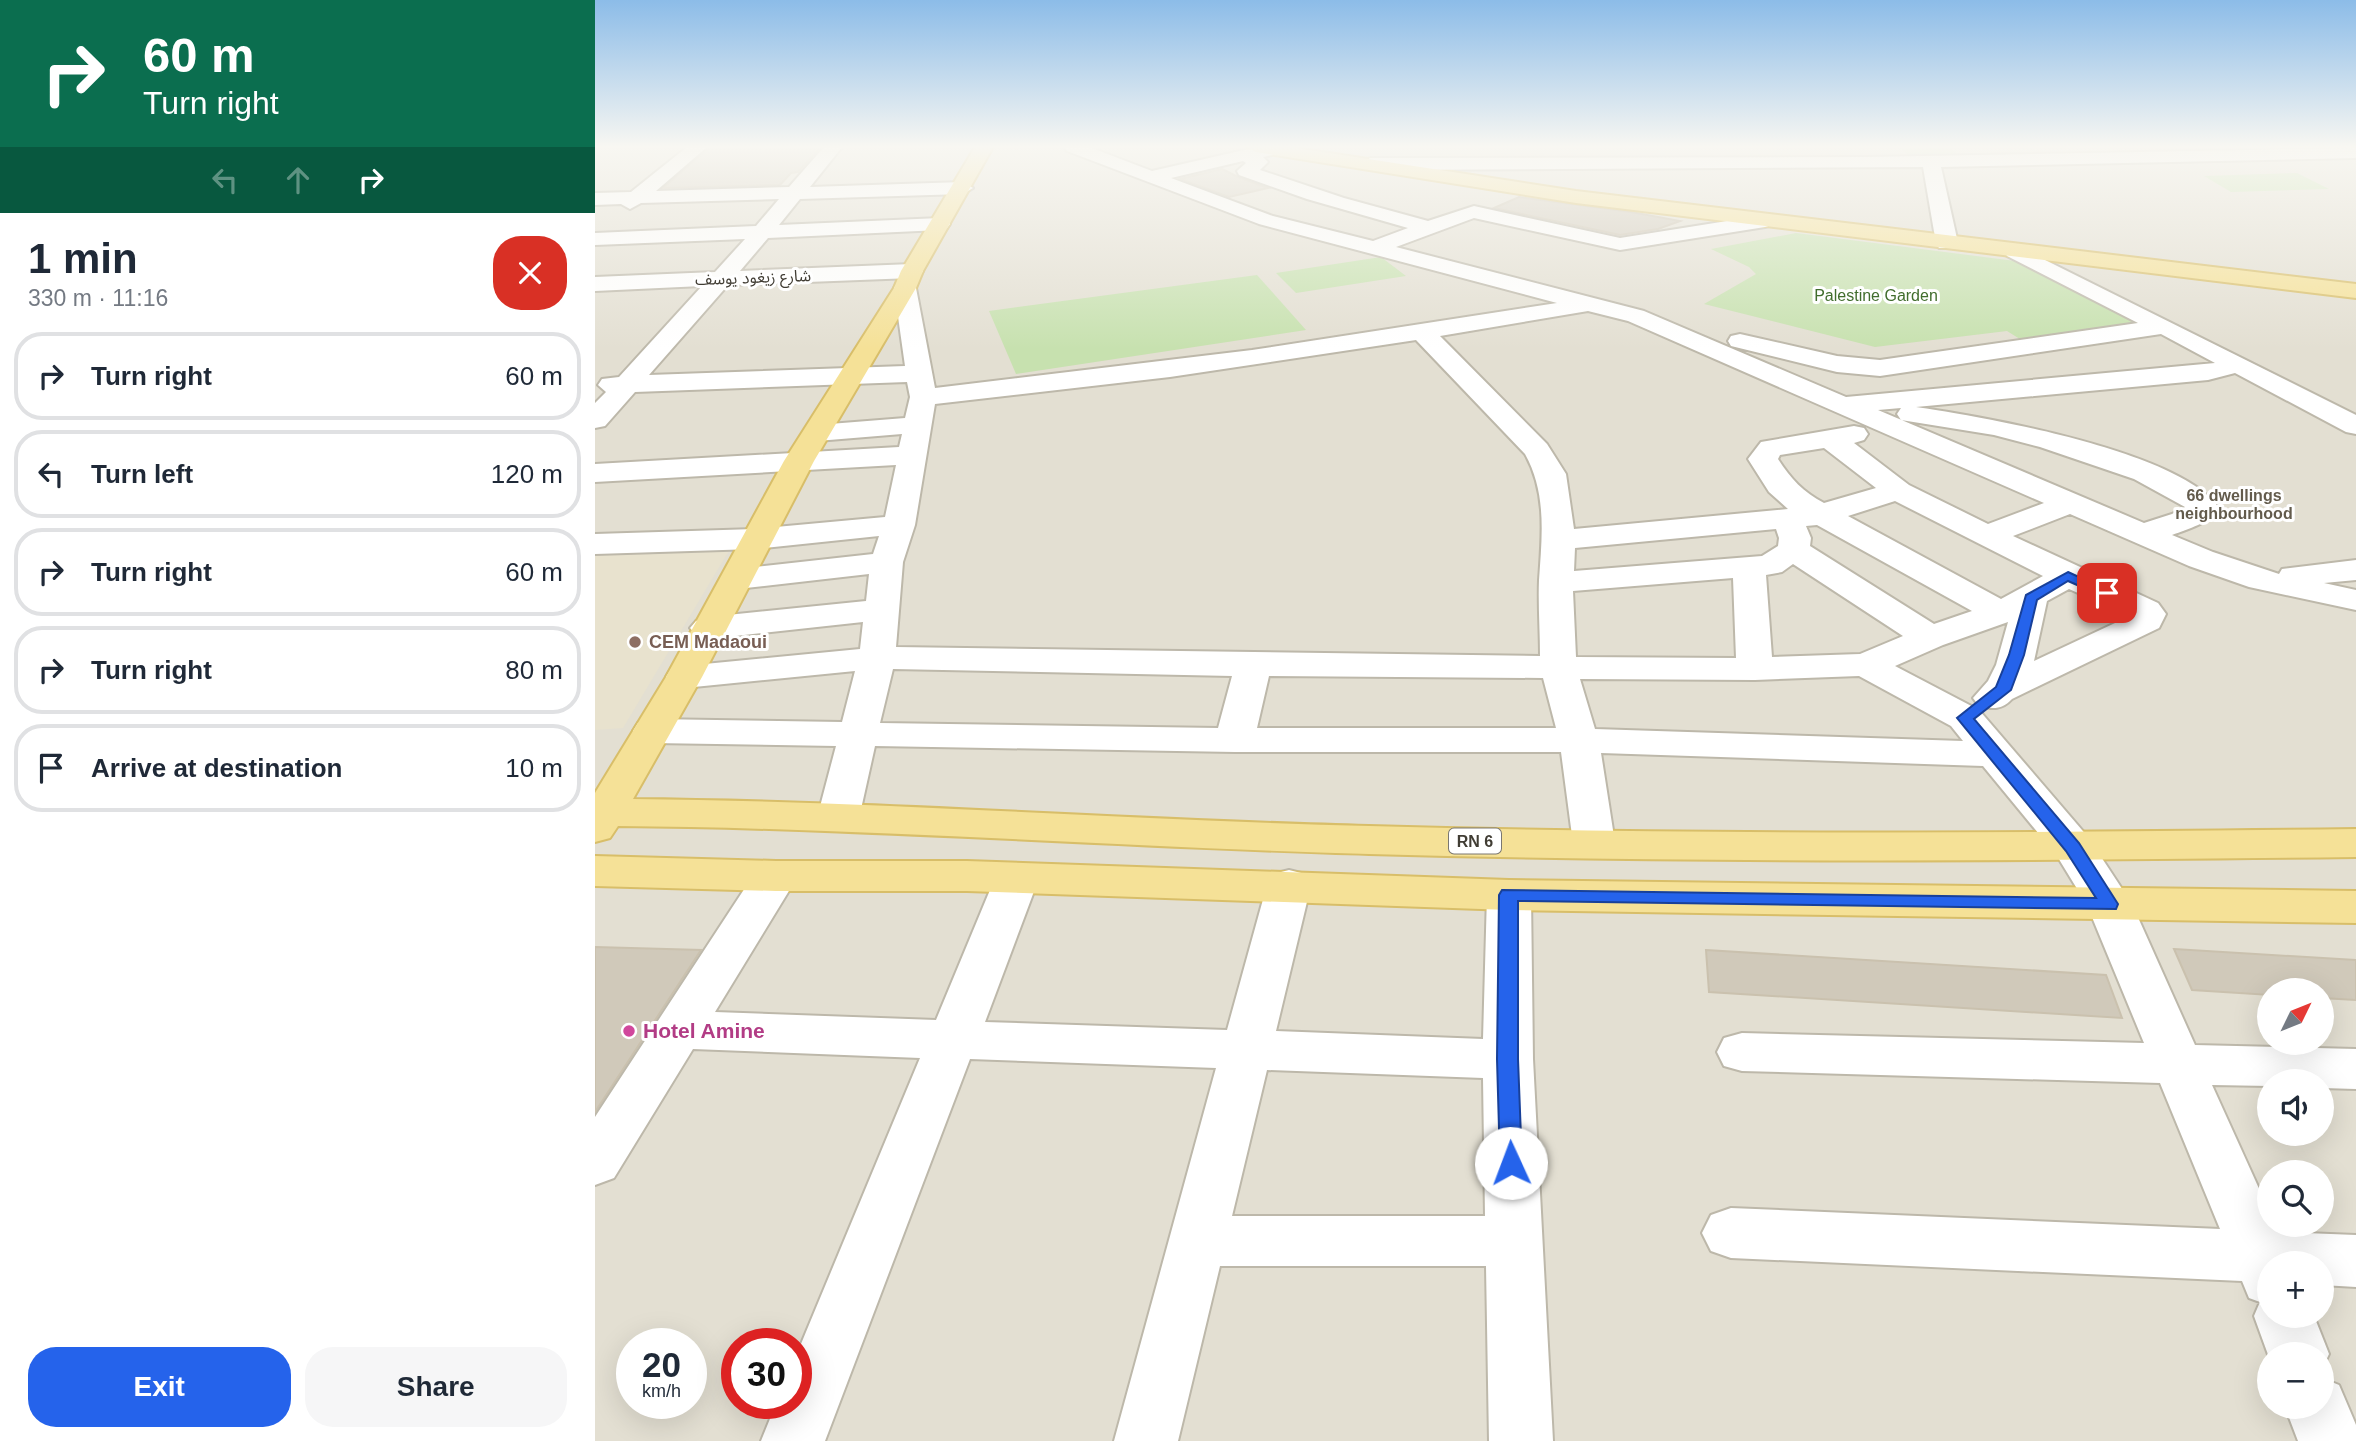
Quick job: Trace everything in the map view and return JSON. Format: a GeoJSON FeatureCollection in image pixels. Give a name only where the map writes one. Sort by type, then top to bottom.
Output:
{"type":"FeatureCollection","features":[{"type":"Feature","properties":{"kind":"main road"},"geometry":{"type":"LineString","coordinates":[[599,817],[684,677],[708,628],[737,579],[755,539],[799,461],[946,214]]}},
{"type":"Feature","properties":{"kind":"main road"},"geometry":{"type":"LineString","coordinates":[[1712,214],[2356,292]]}},
{"type":"Feature","properties":{"kind":"main road","name":"RN 6"},"geometry":{"type":"LineString","coordinates":[[599,817],[838,818],[1364,840],[2073,847],[2356,843]]}},
{"type":"Feature","properties":{"kind":"main road"},"geometry":{"type":"LineString","coordinates":[[595,871],[1289,885],[1509,895],[2356,907]]}},
{"type":"Feature","properties":{"kind":"street"},"geometry":{"type":"LineString","coordinates":[[595,229],[615,214]]}},
{"type":"Feature","properties":{"kind":"street"},"geometry":{"type":"LineString","coordinates":[[595,420],[776,214]]}},
{"type":"Feature","properties":{"kind":"street"},"geometry":{"type":"LineString","coordinates":[[740,258],[848,214]]}},
{"type":"Feature","properties":{"kind":"street"},"geometry":{"type":"LineString","coordinates":[[1251,214],[1636,316],[1837,364],[1880,368],[2161,327]]}},
{"type":"Feature","properties":{"kind":"street"},"geometry":{"type":"LineString","coordinates":[[1304,230],[1343,214]]}},
{"type":"Feature","properties":{"kind":"street"},"geometry":{"type":"LineString","coordinates":[[1377,214],[1429,227]]}},
{"type":"Feature","properties":{"kind":"street"},"geometry":{"type":"LineString","coordinates":[[1375,248],[1460,214]]}},
{"type":"Feature","properties":{"kind":"street"},"geometry":{"type":"LineString","coordinates":[[1491,214],[1620,244],[1765,221]]}},
{"type":"Feature","properties":{"kind":"street"},"geometry":{"type":"LineString","coordinates":[[1941,214],[1947,243]]}},
{"type":"Feature","properties":{"kind":"street"},"geometry":{"type":"LineString","coordinates":[[595,239],[940,224]]}},
{"type":"Feature","properties":{"kind":"street"},"geometry":{"type":"LineString","coordinates":[[2015,251],[2356,426]]}},
{"type":"Feature","properties":{"kind":"street","name":"شارع زيغود يوسف"},"geometry":{"type":"LineString","coordinates":[[595,284],[721,278],[909,279]]}},
{"type":"Feature","properties":{"kind":"street"},"geometry":{"type":"LineString","coordinates":[[838,818],[877,658],[887,562],[899,526],[917,413],[909,279]]}},
{"type":"Feature","properties":{"kind":"street"},"geometry":{"type":"LineString","coordinates":[[817,433],[1036,387],[1423,332],[1593,304]]}},
{"type":"Feature","properties":{"kind":"street"},"geometry":{"type":"LineString","coordinates":[[1636,316],[1842,405],[1880,415],[2039,489],[2201,559],[2261,580],[2356,600]]}},
{"type":"Feature","properties":{"kind":"street"},"geometry":{"type":"LineString","coordinates":[[1423,332],[1537,450],[1551,474],[1560,540],[1556,582],[1558,666],[1579,740],[1594,843]]}},
{"type":"Feature","properties":{"kind":"street"},"geometry":{"type":"LineString","coordinates":[[1880,415],[2208,372],[2223,369],[2234,362]]}},
{"type":"Feature","properties":{"kind":"street"},"geometry":{"type":"LineString","coordinates":[[595,386],[852,374],[917,413]]}},
{"type":"Feature","properties":{"kind":"street"},"geometry":{"type":"LineString","coordinates":[[1930,637],[1800,528],[1780,486],[1763,460],[1770,448],[1831,439],[1894,411],[1985,425],[2035,436],[2172,485],[2200,501],[2204,509],[2183,521],[2143,534]]}},
{"type":"Feature","properties":{"kind":"street"},"geometry":{"type":"LineString","coordinates":[[595,472],[799,461],[917,413]]}},
{"type":"Feature","properties":{"kind":"street"},"geometry":{"type":"LineString","coordinates":[[1831,439],[1898,491],[2068,576],[2146,610],[2149,618],[2147,621],[2003,690],[1965,718]]}},
{"type":"Feature","properties":{"kind":"street"},"geometry":{"type":"LineString","coordinates":[[1954,519],[2039,489]]}},
{"type":"Feature","properties":{"kind":"street"},"geometry":{"type":"LineString","coordinates":[[1560,540],[1800,528],[1898,491]]}},
{"type":"Feature","properties":{"kind":"street"},"geometry":{"type":"LineString","coordinates":[[1987,535],[2071,503]]}},
{"type":"Feature","properties":{"kind":"street"},"geometry":{"type":"LineString","coordinates":[[595,544],[755,539],[899,526]]}},
{"type":"Feature","properties":{"kind":"street"},"geometry":{"type":"LineString","coordinates":[[1556,582],[1749,569],[1770,565],[1800,528]]}},
{"type":"Feature","properties":{"kind":"street"},"geometry":{"type":"LineString","coordinates":[[1800,528],[2016,605]]}},
{"type":"Feature","properties":{"kind":"street"},"geometry":{"type":"LineString","coordinates":[[737,579],[887,562]]}},
{"type":"Feature","properties":{"kind":"street"},"geometry":{"type":"LineString","coordinates":[[1749,569],[1755,669]]}},
{"type":"Feature","properties":{"kind":"street"},"geometry":{"type":"LineString","coordinates":[[2261,580],[2356,570]]}},
{"type":"Feature","properties":{"kind":"street"},"geometry":{"type":"LineString","coordinates":[[684,677],[877,658],[1253,665],[1755,669],[1866,665],[1930,637],[2016,605],[2068,576]]}},
{"type":"Feature","properties":{"kind":"street"},"geometry":{"type":"LineString","coordinates":[[2003,690],[2017,655],[2016,605]]}},
{"type":"Feature","properties":{"kind":"street"},"geometry":{"type":"LineString","coordinates":[[708,628],[881,610]]}},
{"type":"Feature","properties":{"kind":"street"},"geometry":{"type":"LineString","coordinates":[[1235,740],[1253,665]]}},
{"type":"Feature","properties":{"kind":"street"},"geometry":{"type":"LineString","coordinates":[[1866,665],[1965,718],[2073,847],[2109,904],[2259,1251]]}},
{"type":"Feature","properties":{"kind":"street"},"geometry":{"type":"LineString","coordinates":[[652,731],[1235,740],[1579,740],[1996,754]]}},
{"type":"Feature","properties":{"kind":"street"},"geometry":{"type":"LineString","coordinates":[[595,1162],[776,876]]}},
{"type":"Feature","properties":{"kind":"street"},"geometry":{"type":"LineString","coordinates":[[793,1441],[1017,878]]}},
{"type":"Feature","properties":{"kind":"street"},"geometry":{"type":"LineString","coordinates":[[1146,1441],[1289,885]]}},
{"type":"Feature","properties":{"kind":"street"},"geometry":{"type":"LineString","coordinates":[[1509,895],[1508,1059],[1521,1441]]}},
{"type":"Feature","properties":{"kind":"street"},"geometry":{"type":"LineString","coordinates":[[678,1030],[1508,1059]]}},
{"type":"Feature","properties":{"kind":"street"},"geometry":{"type":"LineString","coordinates":[[1742,1052],[2356,1069]]}},
{"type":"Feature","properties":{"kind":"street"},"geometry":{"type":"LineString","coordinates":[[1731,1233],[2257,1266]]}},
{"type":"Feature","properties":{"kind":"street"},"geometry":{"type":"LineString","coordinates":[[1197,1241],[1514,1241]]}},
{"type":"Feature","properties":{"kind":"street"},"geometry":{"type":"LineString","coordinates":[[2334,1262],[2356,1261]]}},
{"type":"Feature","properties":{"kind":"street"},"geometry":{"type":"LineString","coordinates":[[2322,1419],[2330,1441]]}},
{"type":"Feature","properties":{"kind":"shaded area"},"geometry":{"type":"Polygon","coordinates":[[[595,214],[2356,214],[2356,1441],[595,1441],[595,214]]]}},
{"type":"Feature","properties":{"kind":"shaded area","name":"CEM Madaoui"},"geometry":{"type":"Polygon","coordinates":[[[730,549],[623,728],[595,730],[595,555],[730,549]]]}},
{"type":"Feature","properties":{"kind":"green space","name":"Palestine Garden"},"geometry":{"type":"Polygon","coordinates":[[[1796,233],[2023,262],[2148,325],[2023,341],[2007,331],[1875,347],[1704,304],[1756,274],[1749,267],[1711,249],[1796,233]]]}},
{"type":"Feature","properties":{"kind":"green space"},"geometry":{"type":"Polygon","coordinates":[[[1381,257],[1406,276],[1296,293],[1276,273],[1381,257]]]}},
{"type":"Feature","properties":{"kind":"green space"},"geometry":{"type":"Polygon","coordinates":[[[1257,275],[1306,330],[1016,374],[989,311],[1257,275]]]}},
{"type":"Feature","properties":{"kind":"building"},"geometry":{"type":"Polygon","coordinates":[[[1523,214],[1643,214],[1680,221],[1658,229],[1620,235],[1523,214]]]}},
{"type":"Feature","properties":{"kind":"building","name":"Hotel Amine"},"geometry":{"type":"Polygon","coordinates":[[[595,947],[701,950],[595,1112],[595,947]]]}},
{"type":"Feature","properties":{"kind":"building"},"geometry":{"type":"Polygon","coordinates":[[[2174,949],[2356,960],[2356,1000],[2335,999],[2335,978],[2257,978],[2257,994],[2192,990],[2174,949]]]}},
{"type":"Feature","properties":{"kind":"building"},"geometry":{"type":"Polygon","coordinates":[[[1706,950],[2106,975],[2122,1018],[1709,992],[1706,950]]]}},
{"type":"Feature","properties":{"kind":"place","name":"CEM Madaoui"},"geometry":{"type":"Point","coordinates":[635,642]}},
{"type":"Feature","properties":{"kind":"place","name":"Hotel Amine"},"geometry":{"type":"Point","coordinates":[629,1031]}},
{"type":"Feature","properties":{"kind":"district","name":"66 dwellings neighbourhood"},"geometry":{"type":"Point","coordinates":[2234,504]}},
{"type":"Feature","properties":{"kind":"route"},"geometry":{"type":"LineString","coordinates":[[1511,1163],[1508,1059],[1509,895],[2109,904],[2073,847],[1965,718],[2003,690],[2017,655],[2031,598],[2068,576],[2107,593]]}}]}
